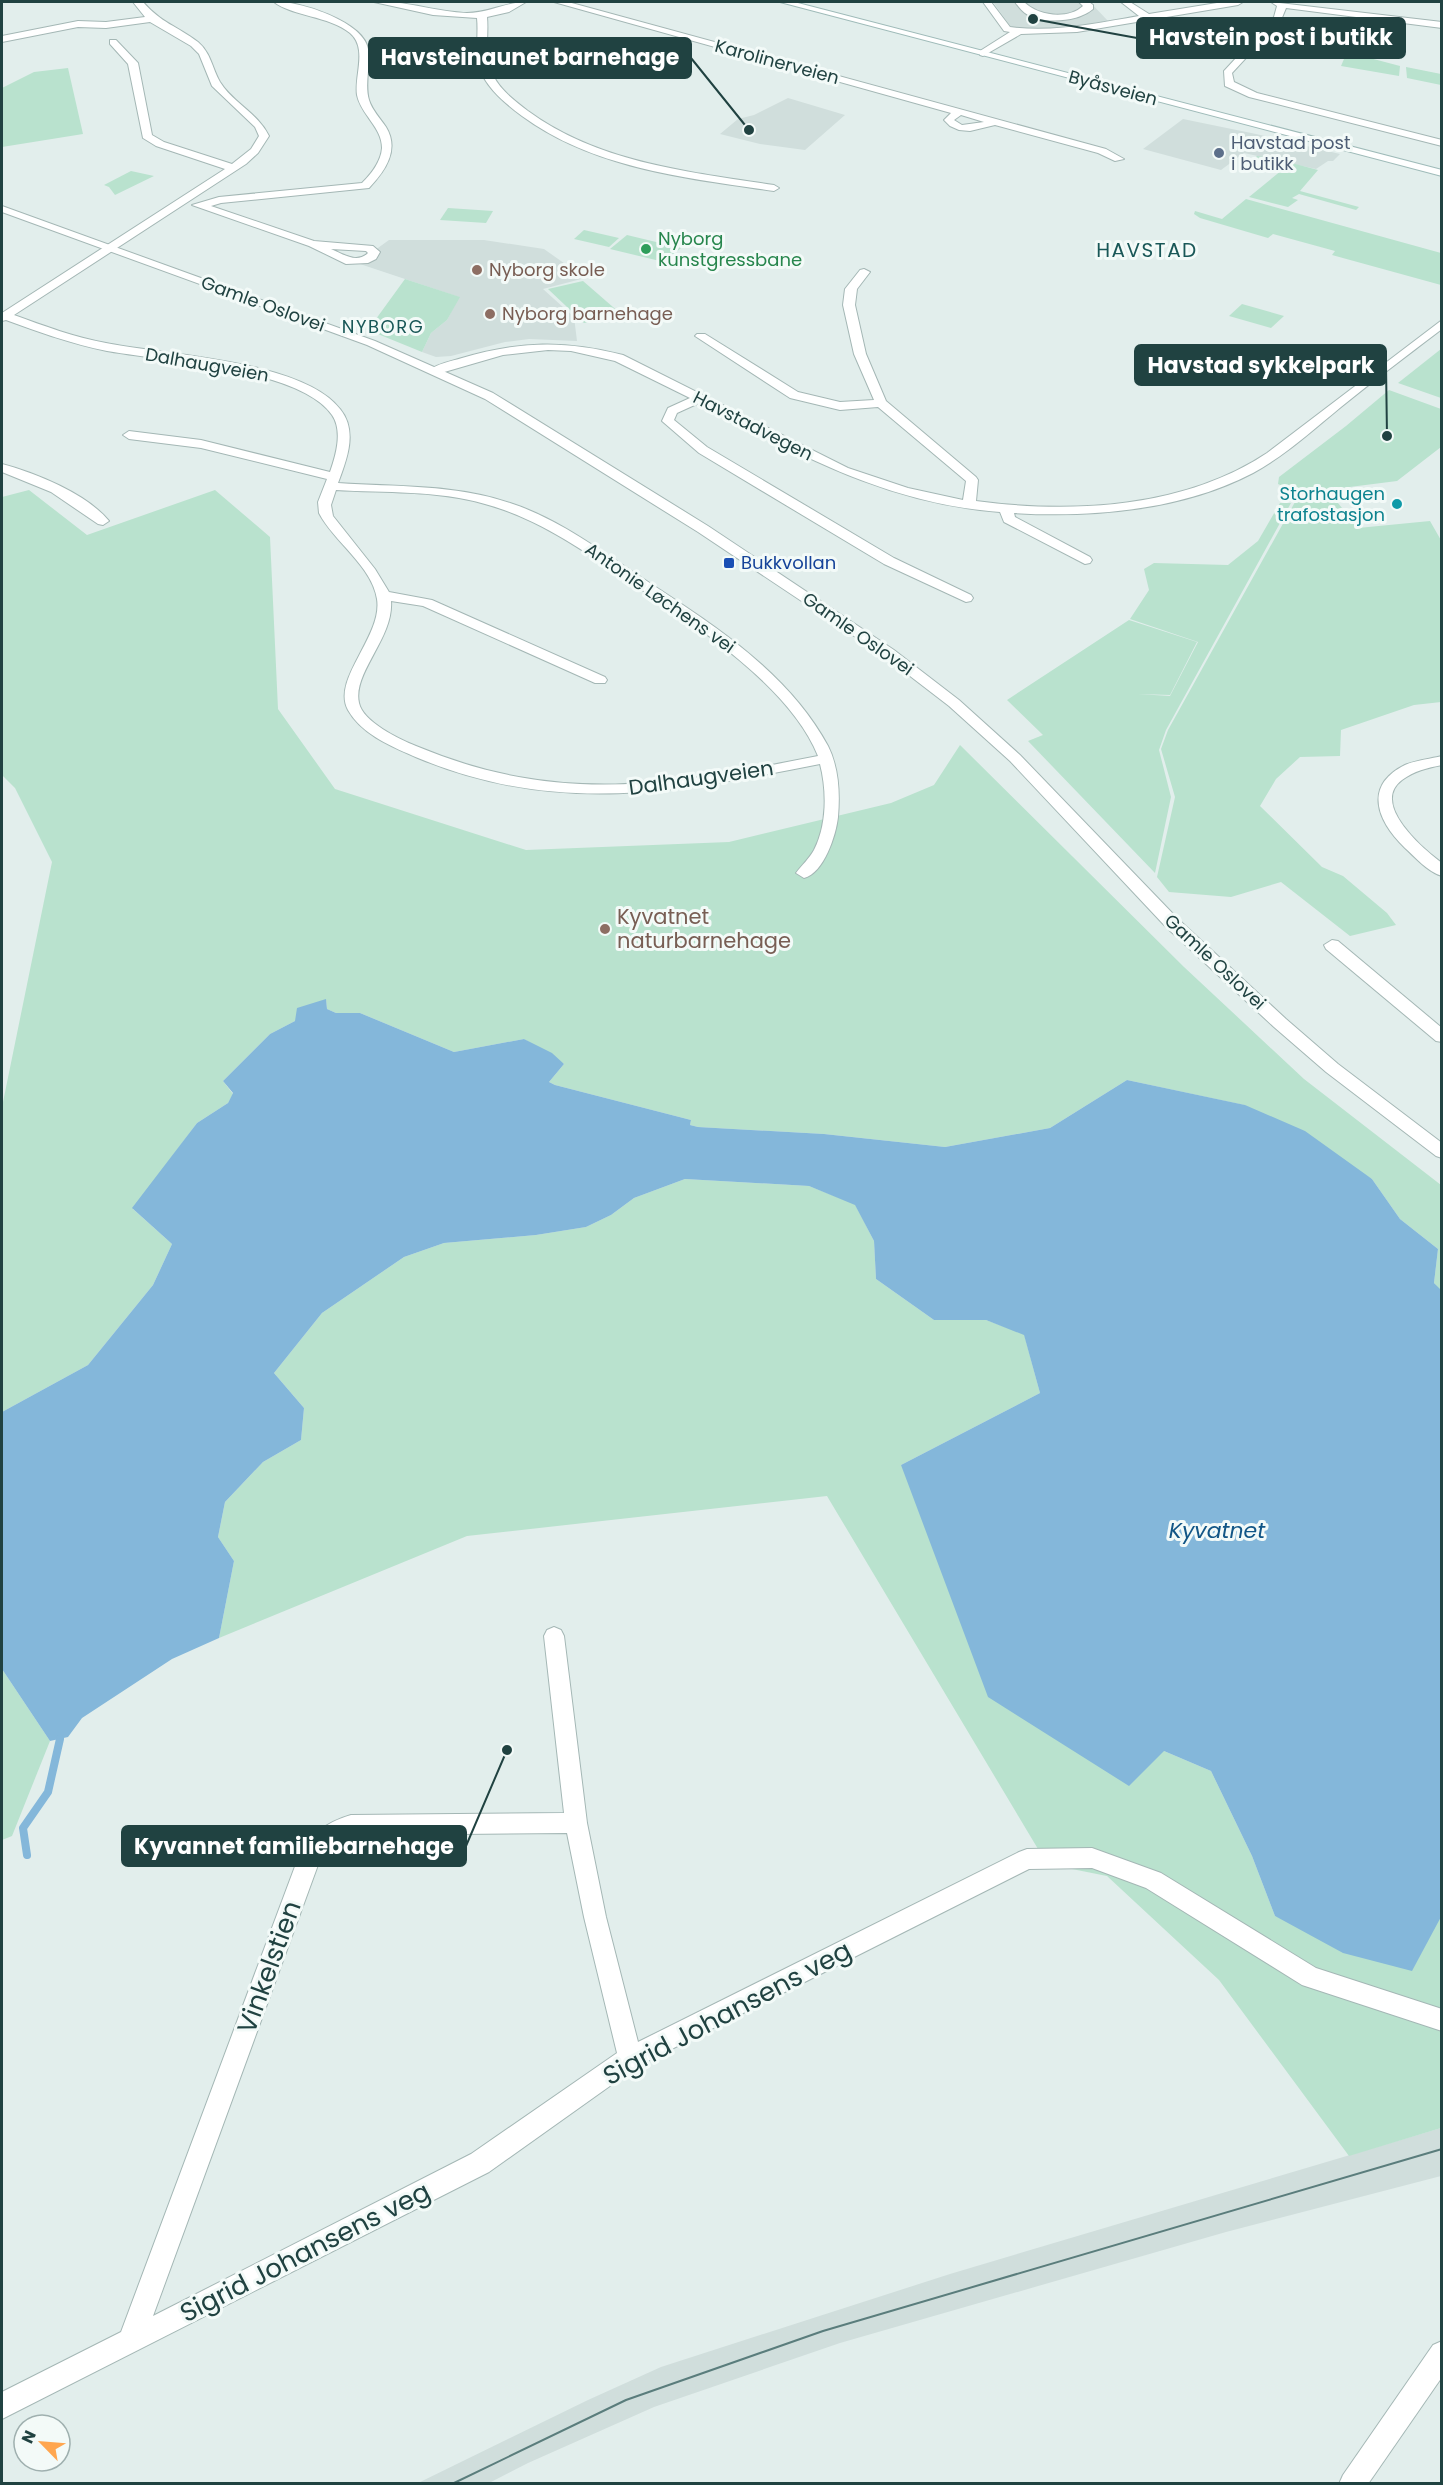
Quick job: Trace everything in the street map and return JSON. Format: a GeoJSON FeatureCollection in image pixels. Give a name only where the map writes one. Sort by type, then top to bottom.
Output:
{"type":"FeatureCollection","features":[{"type":"Feature","properties":{"kind":"street"},"geometry":{"type":"LineString","coordinates":[[3,317],[253,155],[261,144],[264,136],[259,126],[216,84],[203,53],[194,44],[152,19],[138,2]]}},
{"type":"Feature","properties":{"kind":"street"},"geometry":{"type":"LineString","coordinates":[[202,206],[219,200],[365,186],[383,162],[387,146],[380,123],[363,100],[360,78],[365,50],[358,34],[329,18],[279,2]]}},
{"type":"Feature","properties":{"kind":"street"},"geometry":{"type":"LineString","coordinates":[[379,2],[437,13],[482,16],[504,11],[522,2]]}},
{"type":"Feature","properties":{"kind":"street","name":"Karolinerveien"},"geometry":{"type":"LineString","coordinates":[[559,2],[960,112],[950,120],[958,126],[975,128],[994,121],[1102,151],[1119,159]]}},
{"type":"Feature","properties":{"kind":"street","name":"Byåsveien"},"geometry":{"type":"LineString","coordinates":[[785,2],[1442,163]]}},
{"type":"Feature","properties":{"kind":"street","name":"Byåsveien"},"geometry":{"type":"LineString","coordinates":[[812,2],[1442,173]]}},
{"type":"Feature","properties":{"kind":"street"},"geometry":{"type":"LineString","coordinates":[[987,2],[1007,28],[1019,31],[1067,30],[1226,2],[1238,2]]}},
{"type":"Feature","properties":{"kind":"street"},"geometry":{"type":"LineString","coordinates":[[1019,2],[1030,12],[1041,16],[1059,16],[1088,9],[1088,5],[1083,2]]}},
{"type":"Feature","properties":{"kind":"street"},"geometry":{"type":"LineString","coordinates":[[1125,2],[1148,17]]}},
{"type":"Feature","properties":{"kind":"street"},"geometry":{"type":"LineString","coordinates":[[1442,25],[1278,3],[1278,18],[1227,73],[1229,84],[1253,95],[1442,143]]}},
{"type":"Feature","properties":{"kind":"street"},"geometry":{"type":"LineString","coordinates":[[482,16],[483,63],[488,76],[498,91],[539,124],[571,140],[638,164],[774,188]]}},
{"type":"Feature","properties":{"kind":"street"},"geometry":{"type":"LineString","coordinates":[[2,39],[78,24],[106,25],[152,19]]}},
{"type":"Feature","properties":{"kind":"street"},"geometry":{"type":"LineString","coordinates":[[982,49],[1007,28]]}},
{"type":"Feature","properties":{"kind":"street"},"geometry":{"type":"LineString","coordinates":[[982,49],[1019,31]]}},
{"type":"Feature","properties":{"kind":"street"},"geometry":{"type":"LineString","coordinates":[[113,42],[134,63],[147,136],[160,144],[233,168]]}},
{"type":"Feature","properties":{"kind":"street"},"geometry":{"type":"LineString","coordinates":[[181,200],[313,244]]}},
{"type":"Feature","properties":{"kind":"street","name":"Gamle Oslovei"},"geometry":{"type":"LineString","coordinates":[[2,209],[371,343],[448,377],[531,420],[703,529],[889,653],[954,703],[1014,758],[1172,923],[1332,1068],[1442,1152]]}},
{"type":"Feature","properties":{"kind":"street"},"geometry":{"type":"LineString","coordinates":[[864,272],[851,289],[849,305],[860,354],[880,403],[972,480],[969,504]]}},
{"type":"Feature","properties":{"kind":"street","name":"Dalhaugveien"},"geometry":{"type":"LineString","coordinates":[[3,317],[86,343],[268,375],[312,392],[335,410],[345,435],[342,455],[325,499],[324,513],[368,570],[383,596],[385,613],[366,661],[356,679],[352,702],[357,714],[395,742],[421,754],[482,774],[527,783],[574,788],[668,787],[826,759]]}},
{"type":"Feature","properties":{"kind":"street","name":"Havstadvegen"},"geometry":{"type":"LineString","coordinates":[[434,371],[475,356],[538,345],[595,350],[619,358],[837,467],[874,482],[924,496],[1006,509],[1102,508],[1155,501],[1197,491],[1249,469],[1268,457],[1442,323]]}},
{"type":"Feature","properties":{"kind":"street"},"geometry":{"type":"LineString","coordinates":[[701,336],[794,395],[840,406],[880,403]]}},
{"type":"Feature","properties":{"kind":"street","name":"Havstadvegen"},"geometry":{"type":"LineString","coordinates":[[448,377],[503,350]]}},
{"type":"Feature","properties":{"kind":"street"},"geometry":{"type":"LineString","coordinates":[[699,398],[672,411],[668,421],[703,450],[889,561],[966,598]]}},
{"type":"Feature","properties":{"kind":"street"},"geometry":{"type":"LineString","coordinates":[[129,435],[186,440],[320,475],[332,481]]}},
{"type":"Feature","properties":{"kind":"street"},"geometry":{"type":"LineString","coordinates":[[2,468],[21,473],[64,493],[102,521]]}},
{"type":"Feature","properties":{"kind":"street","name":"Antonie Løchens vei"},"geometry":{"type":"LineString","coordinates":[[332,481],[470,497],[506,506],[561,530],[718,633],[754,665],[804,721],[818,741],[826,759],[832,789],[831,826],[827,840],[816,861],[804,873]]}},
{"type":"Feature","properties":{"kind":"street"},"geometry":{"type":"LineString","coordinates":[[1006,509],[1009,519],[1085,560]]}},
{"type":"Feature","properties":{"kind":"street"},"geometry":{"type":"LineString","coordinates":[[383,596],[427,603],[600,680]]}},
{"type":"Feature","properties":{"kind":"street"},"geometry":{"type":"LineString","coordinates":[[1442,760],[1423,763],[1392,779],[1384,789],[1385,811],[1405,839],[1428,862],[1442,871]]}},
{"type":"Feature","properties":{"kind":"street"},"geometry":{"type":"LineString","coordinates":[[1332,945],[1442,1037]]}},
{"type":"Feature","properties":{"kind":"street"},"geometry":{"type":"LineString","coordinates":[[554,1636],[576,1823],[595,1917],[630,2058]]}},
{"type":"Feature","properties":{"kind":"street","name":"Vinkelstien"},"geometry":{"type":"LineString","coordinates":[[131,2340],[304,1872],[316,1846],[328,1834],[338,1828],[351,1825],[576,1823]]}},
{"type":"Feature","properties":{"kind":"street","name":"Sigrid Johansens veg"},"geometry":{"type":"LineString","coordinates":[[2,2406],[480,2163],[630,2058],[1028,1859],[1092,1858],[1153,1880],[1310,1977],[1442,2020]]}},
{"type":"Feature","properties":{"kind":"street"},"geometry":{"type":"LineString","coordinates":[[1352,2484],[1442,2354]]}},
{"type":"Feature","properties":{"kind":"shaded area"},"geometry":{"type":"Polygon","coordinates":[[[993,2],[1090,2],[1108,21],[1060,28],[1016,28],[1011,27],[993,2]]]}},
{"type":"Feature","properties":{"kind":"shaded area"},"geometry":{"type":"Polygon","coordinates":[[[788,98],[845,115],[805,150],[760,144],[720,134],[738,119],[754,115],[788,98]]]}},
{"type":"Feature","properties":{"kind":"shaded area"},"geometry":{"type":"Polygon","coordinates":[[[1183,119],[1340,154],[1333,161],[1328,161],[1316,169],[1244,153],[1221,170],[1143,149],[1183,119]]]}},
{"type":"Feature","properties":{"kind":"shaded area"},"geometry":{"type":"Polygon","coordinates":[[[389,240],[484,240],[544,249],[585,278],[543,289],[574,317],[577,341],[529,339],[505,342],[451,356],[436,357],[422,352],[431,333],[447,320],[459,297],[357,263],[389,240]]]}},
{"type":"Feature","properties":{"kind":"shaded area"},"geometry":{"type":"Polygon","coordinates":[[[1441,2128],[1441,2176],[1226,2232],[840,2343],[654,2407],[528,2463],[489,2483],[416,2484],[661,2367],[950,2274],[1441,2128]]]}},
{"type":"Feature","properties":{"kind":"green space"},"geometry":{"type":"Polygon","coordinates":[[[1347,52],[1400,66],[1399,76],[1341,66],[1347,52]]]}},
{"type":"Feature","properties":{"kind":"green space"},"geometry":{"type":"Polygon","coordinates":[[[1406,67],[1441,74],[1441,85],[1407,78],[1406,67]]]}},
{"type":"Feature","properties":{"kind":"green space"},"geometry":{"type":"Polygon","coordinates":[[[68,68],[83,134],[2,147],[2,88],[34,72],[68,68]]]}},
{"type":"Feature","properties":{"kind":"green space"},"geometry":{"type":"Polygon","coordinates":[[[1257,156],[1318,170],[1300,191],[1359,207],[1356,210],[1299,194],[1292,198],[1298,200],[1288,207],[1249,197],[1282,170],[1252,161],[1257,156]]]}},
{"type":"Feature","properties":{"kind":"green space"},"geometry":{"type":"Polygon","coordinates":[[[131,171],[154,176],[115,195],[109,187],[104,185],[131,171]]]}},
{"type":"Feature","properties":{"kind":"green space"},"geometry":{"type":"Polygon","coordinates":[[[1246,199],[1441,253],[1441,285],[1332,255],[1335,251],[1273,234],[1268,238],[1200,218],[1194,214],[1195,211],[1222,219],[1246,199]]]}},
{"type":"Feature","properties":{"kind":"green space"},"geometry":{"type":"Polygon","coordinates":[[[448,208],[493,211],[486,223],[440,220],[448,208]]]}},
{"type":"Feature","properties":{"kind":"green space"},"geometry":{"type":"Polygon","coordinates":[[[584,230],[619,238],[609,247],[574,239],[584,230]]]}},
{"type":"Feature","properties":{"kind":"green space","name":"Nyborg kunstgressbane"},"geometry":{"type":"Polygon","coordinates":[[[627,235],[681,248],[664,262],[610,249],[627,235]]]}},
{"type":"Feature","properties":{"kind":"green space"},"geometry":{"type":"Polygon","coordinates":[[[405,279],[460,297],[447,320],[431,333],[422,352],[368,330],[405,279]]]}},
{"type":"Feature","properties":{"kind":"green space"},"geometry":{"type":"Polygon","coordinates":[[[583,281],[621,314],[584,323],[548,289],[583,281]]]}},
{"type":"Feature","properties":{"kind":"green space"},"geometry":{"type":"Polygon","coordinates":[[[1242,304],[1284,316],[1271,328],[1229,316],[1242,304]]]}},
{"type":"Feature","properties":{"kind":"green space"},"geometry":{"type":"Polygon","coordinates":[[[1441,349],[1441,398],[1398,383],[1441,349]]]}},
{"type":"Feature","properties":{"kind":"green space"},"geometry":{"type":"Polygon","coordinates":[[[1389,390],[1441,409],[1441,447],[1397,481],[1318,491],[1294,491],[1278,484],[1279,477],[1389,390]]]}},
{"type":"Feature","properties":{"kind":"green space"},"geometry":{"type":"Polygon","coordinates":[[[29,490],[87,535],[215,490],[270,537],[278,709],[335,789],[526,850],[729,842],[891,803],[934,785],[960,745],[1184,967],[1304,1079],[1441,1185],[1441,1291],[1434,1283],[1438,1249],[1400,1219],[1372,1179],[1244,1105],[1127,1080],[1050,1128],[945,1147],[824,1134],[698,1127],[690,1125],[691,1120],[549,1082],[564,1064],[524,1039],[454,1052],[360,1013],[336,1013],[327,1009],[326,1000],[295,1021],[270,1034],[223,1081],[233,1094],[228,1103],[197,1123],[133,1209],[172,1244],[153,1285],[88,1365],[2,1412],[2,1107],[52,862],[15,788],[2,775],[2,497],[29,490]]]}},
{"type":"Feature","properties":{"kind":"green space"},"geometry":{"type":"Polygon","coordinates":[[[1334,498],[1358,528],[1430,521],[1442,542],[1441,702],[1414,705],[1341,730],[1340,756],[1300,757],[1276,779],[1260,806],[1322,867],[1343,876],[1387,913],[1396,925],[1350,936],[1281,882],[1231,897],[1169,892],[1157,877],[1175,797],[1161,749],[1168,730],[1295,502],[1334,498]]]}},
{"type":"Feature","properties":{"kind":"green space"},"geometry":{"type":"Polygon","coordinates":[[[1280,503],[1291,503],[1166,730],[1159,750],[1171,797],[1155,873],[1028,741],[1043,735],[1007,700],[1129,620],[1197,642],[1170,695],[1138,694],[1170,696],[1198,642],[1130,619],[1149,590],[1144,569],[1154,563],[1228,565],[1258,541],[1280,503]]]}},
{"type":"Feature","properties":{"kind":"green space"},"geometry":{"type":"Polygon","coordinates":[[[685,1179],[809,1186],[855,1204],[874,1241],[876,1279],[934,1320],[986,1320],[1024,1334],[1040,1393],[901,1465],[1164,1751],[1211,1771],[1252,1856],[1275,1916],[1412,1970],[1441,1915],[1441,2128],[1349,2156],[1219,1980],[1107,1876],[1047,1864],[827,1496],[467,1536],[219,1638],[234,1561],[218,1537],[225,1502],[263,1462],[301,1440],[304,1408],[274,1373],[322,1313],[404,1257],[444,1243],[536,1235],[586,1227],[611,1215],[634,1198],[685,1179]]]}},
{"type":"Feature","properties":{"kind":"green space"},"geometry":{"type":"Polygon","coordinates":[[[2,1669],[50,1741],[12,1836],[2,1840],[2,1669]]]}},
{"type":"Feature","properties":{"kind":"water","name":"Kyvatnet"},"geometry":{"type":"Polygon","coordinates":[[[326,999],[327,1009],[336,1013],[360,1013],[454,1052],[524,1039],[552,1053],[564,1064],[549,1082],[691,1120],[690,1125],[698,1127],[824,1134],[945,1147],[1050,1128],[1127,1080],[1245,1105],[1305,1131],[1372,1179],[1400,1219],[1438,1249],[1434,1283],[1442,1291],[1442,1915],[1412,1971],[1343,1953],[1275,1916],[1252,1856],[1211,1771],[1164,1751],[1129,1786],[988,1697],[901,1465],[1040,1393],[1024,1335],[986,1320],[934,1320],[876,1279],[874,1241],[855,1205],[809,1186],[685,1179],[634,1198],[611,1215],[586,1227],[536,1235],[444,1243],[404,1257],[322,1313],[274,1373],[304,1408],[301,1440],[263,1462],[225,1502],[218,1537],[234,1561],[219,1638],[172,1659],[82,1718],[68,1737],[50,1741],[2,1669],[2,1412],[88,1365],[153,1285],[172,1244],[132,1208],[197,1123],[228,1103],[233,1093],[223,1081],[270,1034],[295,1021],[297,1008],[326,999]]]}},
{"type":"Feature","properties":{"kind":"waterway"},"geometry":{"type":"LineString","coordinates":[[27,1855],[23,1828],[48,1792],[60,1739]]}},
{"type":"Feature","properties":{"kind":"tram line"},"geometry":{"type":"LineString","coordinates":[[452,2484],[626,2400],[823,2331],[1442,2149]]}},
{"type":"Feature","properties":{"kind":"place","name":"Havstein post i butikk"},"geometry":{"type":"Point","coordinates":[1033,19]}},
{"type":"Feature","properties":{"kind":"place","name":"Havsteinaunet barnehage"},"geometry":{"type":"Point","coordinates":[749,130]}},
{"type":"Feature","properties":{"kind":"place","name":"Havstad post i butikk"},"geometry":{"type":"Point","coordinates":[1219,153]}},
{"type":"Feature","properties":{"kind":"place","name":"Nyborg kunstgressbane"},"geometry":{"type":"Point","coordinates":[646,249]}},
{"type":"Feature","properties":{"kind":"place","name":"Nyborg skole"},"geometry":{"type":"Point","coordinates":[477,270]}},
{"type":"Feature","properties":{"kind":"place","name":"Nyborg barnehage"},"geometry":{"type":"Point","coordinates":[490,314]}},
{"type":"Feature","properties":{"kind":"place","name":"Havstad sykkelpark"},"geometry":{"type":"Point","coordinates":[1387,436]}},
{"type":"Feature","properties":{"kind":"place","name":"Storhaugen trafostasjon"},"geometry":{"type":"Point","coordinates":[1397,504]}},
{"type":"Feature","properties":{"kind":"place","name":"Bukkvollan"},"geometry":{"type":"Point","coordinates":[729,563]}},
{"type":"Feature","properties":{"kind":"place","name":"Kyvatnet naturbarnehage"},"geometry":{"type":"Point","coordinates":[605,929]}},
{"type":"Feature","properties":{"kind":"place","name":"Kyvannet familiebarnehage"},"geometry":{"type":"Point","coordinates":[507,1750]}},
{"type":"Feature","properties":{"kind":"district","name":"HAVSTAD"},"geometry":{"type":"Point","coordinates":[1147,250]}},
{"type":"Feature","properties":{"kind":"district","name":"NYBORG"},"geometry":{"type":"Point","coordinates":[383,327]}}]}
